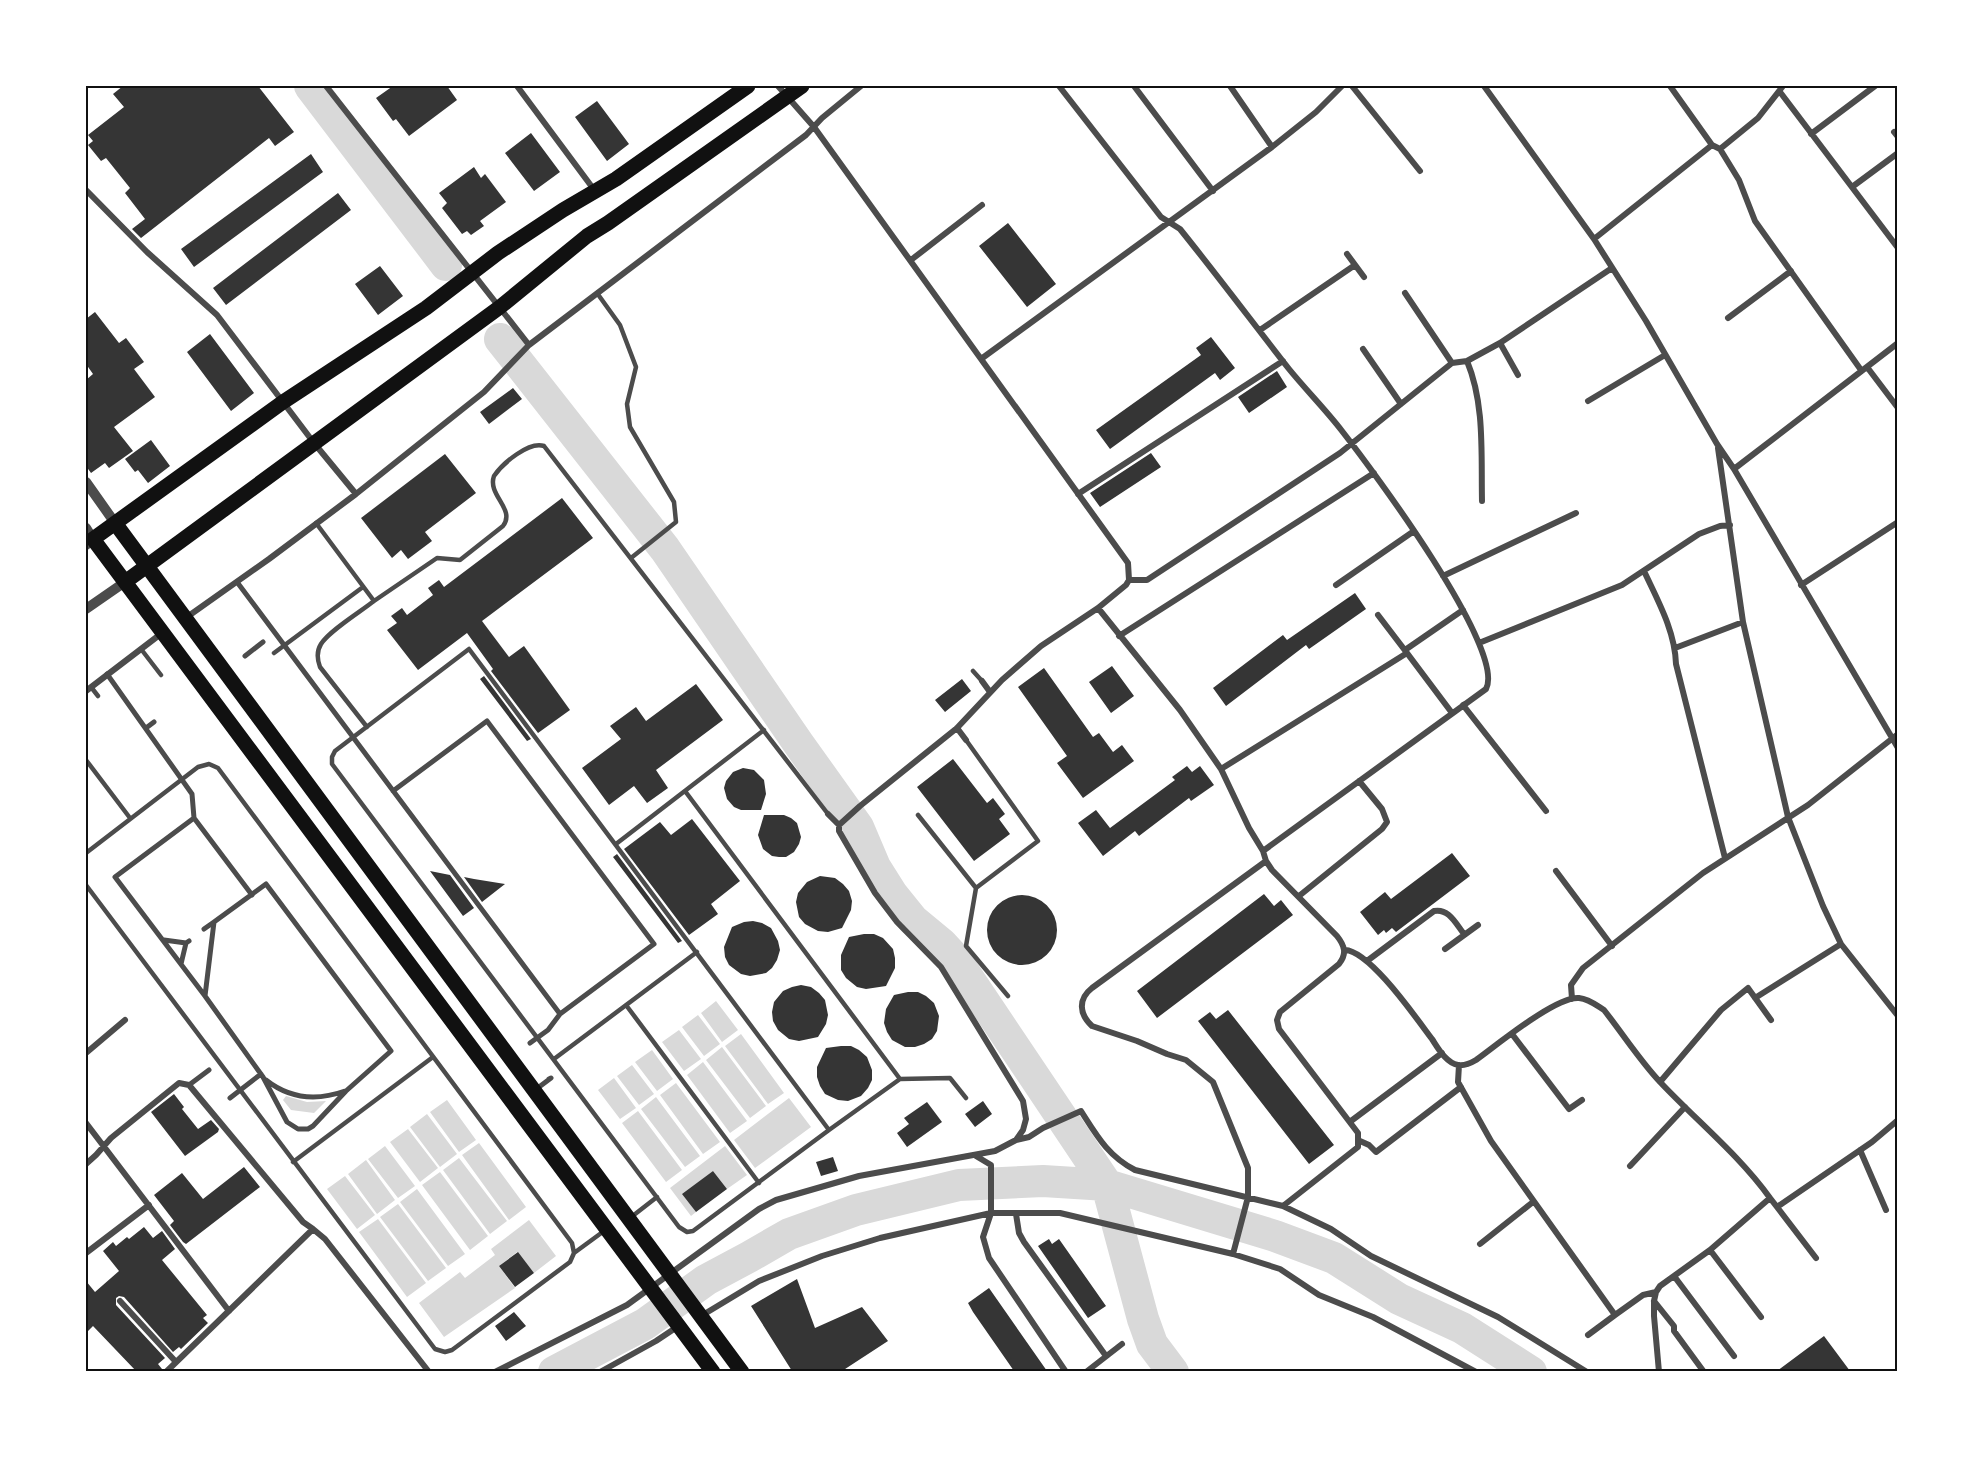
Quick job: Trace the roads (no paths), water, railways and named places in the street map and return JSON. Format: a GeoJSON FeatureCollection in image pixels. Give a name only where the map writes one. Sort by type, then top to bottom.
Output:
{"type":"FeatureCollection","features":[{"type":"Feature","properties":{"kind":"main road"},"geometry":{"type":"LineString","coordinates":[[713,1371],[125,582],[88,537],[115,523],[283,402],[426,308],[498,253],[563,210],[596,192],[748,86]]}},
{"type":"Feature","properties":{"kind":"main road"},"geometry":{"type":"LineString","coordinates":[[125,582],[500,307],[587,236],[616,218],[783,91],[802,86]]}},
{"type":"Feature","properties":{"kind":"main road"},"geometry":{"type":"LineString","coordinates":[[115,523],[742,1371]]}},
{"type":"Feature","properties":{"kind":"street"},"geometry":{"type":"LineString","coordinates":[[326,86],[529,345]]}},
{"type":"Feature","properties":{"kind":"street"},"geometry":{"type":"LineString","coordinates":[[517,86],[596,192]]}},
{"type":"Feature","properties":{"kind":"street"},"geometry":{"type":"LineString","coordinates":[[185,619],[356,494],[484,392],[529,345],[806,135],[861,86]]}},
{"type":"Feature","properties":{"kind":"street"},"geometry":{"type":"LineString","coordinates":[[1059,86],[1161,217],[1180,229],[1374,473],[1414,531],[1463,610],[1479,643],[1489,675],[1486,689],[1263,851]]}},
{"type":"Feature","properties":{"kind":"street"},"geometry":{"type":"LineString","coordinates":[[1134,86],[1213,191]]}},
{"type":"Feature","properties":{"kind":"street"},"geometry":{"type":"LineString","coordinates":[[1230,86],[1272,147]]}},
{"type":"Feature","properties":{"kind":"street"},"geometry":{"type":"LineString","coordinates":[[981,359],[1272,147],[1316,112],[1342,86]]}},
{"type":"Feature","properties":{"kind":"street"},"geometry":{"type":"LineString","coordinates":[[1352,86],[1420,171]]}},
{"type":"Feature","properties":{"kind":"street"},"geometry":{"type":"LineString","coordinates":[[1484,86],[1594,239],[1734,469],[1801,585],[1895,737],[1898,748]]}},
{"type":"Feature","properties":{"kind":"street"},"geometry":{"type":"LineString","coordinates":[[1670,86],[1712,145],[1720,149],[1739,180],[1755,221],[1864,369],[1898,408]]}},
{"type":"Feature","properties":{"kind":"street"},"geometry":{"type":"LineString","coordinates":[[1811,134],[1875,86]]}},
{"type":"Feature","properties":{"kind":"street"},"geometry":{"type":"LineString","coordinates":[[1720,149],[1758,118],[1781,88],[1811,134],[1895,239],[1898,248]]}},
{"type":"Feature","properties":{"kind":"street"},"geometry":{"type":"LineString","coordinates":[[783,91],[814,127],[1128,563],[1129,580],[1120,591],[1041,646],[990,692],[957,728],[841,822],[839,831],[875,893],[897,922],[941,967],[1020,1096],[1025,1107],[1026,1119],[1023,1130],[1016,1140]]}},
{"type":"Feature","properties":{"kind":"street"},"geometry":{"type":"LineString","coordinates":[[1594,239],[1712,145]]}},
{"type":"Feature","properties":{"kind":"street"},"geometry":{"type":"LineString","coordinates":[[1852,187],[1898,153]]}},
{"type":"Feature","properties":{"kind":"street"},"geometry":{"type":"LineString","coordinates":[[86,190],[147,252],[216,315],[356,494]]}},
{"type":"Feature","properties":{"kind":"street"},"geometry":{"type":"LineString","coordinates":[[911,260],[982,205]]}},
{"type":"Feature","properties":{"kind":"street"},"geometry":{"type":"LineString","coordinates":[[1347,254],[1364,278]]}},
{"type":"Feature","properties":{"kind":"street"},"geometry":{"type":"LineString","coordinates":[[1260,330],[1355,266]]}},
{"type":"Feature","properties":{"kind":"street"},"geometry":{"type":"LineString","coordinates":[[1129,580],[1147,580],[1351,443],[1452,363],[1467,361],[1500,343],[1612,268]]}},
{"type":"Feature","properties":{"kind":"street"},"geometry":{"type":"LineString","coordinates":[[1728,318],[1791,271]]}},
{"type":"Feature","properties":{"kind":"street"},"geometry":{"type":"LineString","coordinates":[[1405,293],[1452,363]]}},
{"type":"Feature","properties":{"kind":"street"},"geometry":{"type":"LineString","coordinates":[[1500,343],[1518,375]]}},
{"type":"Feature","properties":{"kind":"street"},"geometry":{"type":"LineString","coordinates":[[1734,469],[1898,343]]}},
{"type":"Feature","properties":{"kind":"street"},"geometry":{"type":"LineString","coordinates":[[1363,349],[1401,404]]}},
{"type":"Feature","properties":{"kind":"street"},"geometry":{"type":"LineString","coordinates":[[1588,401],[1665,355]]}},
{"type":"Feature","properties":{"kind":"street"},"geometry":{"type":"LineString","coordinates":[[1078,494],[1283,361]]}},
{"type":"Feature","properties":{"kind":"street"},"geometry":{"type":"LineString","coordinates":[[1467,361],[1472,372],[1480,410],[1482,501]]}},
{"type":"Feature","properties":{"kind":"street"},"geometry":{"type":"LineString","coordinates":[[1717,444],[1743,622],[1788,817],[1823,906],[1841,944],[1898,1016]]}},
{"type":"Feature","properties":{"kind":"street"},"geometry":{"type":"LineString","coordinates":[[1119,636],[1374,473]]}},
{"type":"Feature","properties":{"kind":"street"},"geometry":{"type":"LineString","coordinates":[[86,482],[115,523]]}},
{"type":"Feature","properties":{"kind":"street"},"geometry":{"type":"LineString","coordinates":[[1443,576],[1576,513]]}},
{"type":"Feature","properties":{"kind":"street"},"geometry":{"type":"LineString","coordinates":[[1801,585],[1898,522]]}},
{"type":"Feature","properties":{"kind":"street"},"geometry":{"type":"LineString","coordinates":[[1479,643],[1609,591],[1629,581],[1699,534],[1719,526],[1730,525]]}},
{"type":"Feature","properties":{"kind":"street"},"geometry":{"type":"LineString","coordinates":[[1336,585],[1414,531]]}},
{"type":"Feature","properties":{"kind":"street"},"geometry":{"type":"LineString","coordinates":[[1644,570],[1671,631],[1676,648],[1676,664],[1725,858]]}},
{"type":"Feature","properties":{"kind":"street"},"geometry":{"type":"LineString","coordinates":[[86,609],[125,582]]}},
{"type":"Feature","properties":{"kind":"street"},"geometry":{"type":"LineString","coordinates":[[237,582],[560,1014]]}},
{"type":"Feature","properties":{"kind":"street"},"geometry":{"type":"LineString","coordinates":[[1098,608],[1180,710],[1221,769],[1272,870],[1337,936],[1345,950],[1344,958],[1339,964],[1280,1012],[1277,1020],[1279,1029],[1351,1121],[1358,1132],[1358,1147],[1283,1206]]}},
{"type":"Feature","properties":{"kind":"street"},"geometry":{"type":"LineString","coordinates":[[1221,769],[1406,652],[1463,610]]}},
{"type":"Feature","properties":{"kind":"street"},"geometry":{"type":"LineString","coordinates":[[1378,615],[1452,713]]}},
{"type":"Feature","properties":{"kind":"street"},"geometry":{"type":"LineString","coordinates":[[1676,648],[1743,622]]}},
{"type":"Feature","properties":{"kind":"street"},"geometry":{"type":"LineString","coordinates":[[88,689],[162,633]]}},
{"type":"Feature","properties":{"kind":"street"},"geometry":{"type":"LineString","coordinates":[[245,656],[263,642]]}},
{"type":"Feature","properties":{"kind":"street"},"geometry":{"type":"LineString","coordinates":[[107,675],[192,794],[194,818],[252,895]]}},
{"type":"Feature","properties":{"kind":"street"},"geometry":{"type":"LineString","coordinates":[[982,681],[990,692]]}},
{"type":"Feature","properties":{"kind":"street"},"geometry":{"type":"LineString","coordinates":[[1463,705],[1546,811]]}},
{"type":"Feature","properties":{"kind":"street"},"geometry":{"type":"LineString","coordinates":[[393,791],[488,721],[654,944],[560,1014],[548,1030],[530,1043]]}},
{"type":"Feature","properties":{"kind":"street"},"geometry":{"type":"LineString","coordinates":[[146,728],[154,722]]}},
{"type":"Feature","properties":{"kind":"street"},"geometry":{"type":"LineString","coordinates":[[957,728],[966,740]]}},
{"type":"Feature","properties":{"kind":"street"},"geometry":{"type":"LineString","coordinates":[[1572,999],[1571,985],[1583,968],[1725,858],[1808,805],[1895,737]]}},
{"type":"Feature","properties":{"kind":"street"},"geometry":{"type":"LineString","coordinates":[[1299,896],[1382,829],[1387,822],[1382,809],[1359,782]]}},
{"type":"Feature","properties":{"kind":"street"},"geometry":{"type":"LineString","coordinates":[[828,814],[841,822]]}},
{"type":"Feature","properties":{"kind":"street"},"geometry":{"type":"LineString","coordinates":[[194,818],[115,877],[262,1076],[287,1122],[302,1130],[311,1128],[346,1091],[391,1051],[266,884],[204,929]]}},
{"type":"Feature","properties":{"kind":"street"},"geometry":{"type":"LineString","coordinates":[[1233,1254],[1248,1197],[1248,1168],[1213,1082],[1186,1060],[1092,1026],[1082,1011],[1081,1001],[1092,988],[1266,861]]}},
{"type":"Feature","properties":{"kind":"street"},"geometry":{"type":"LineString","coordinates":[[1556,871],[1612,946]]}},
{"type":"Feature","properties":{"kind":"street"},"geometry":{"type":"LineString","coordinates":[[1367,961],[1434,911],[1441,909],[1464,934]]}},
{"type":"Feature","properties":{"kind":"street"},"geometry":{"type":"LineString","coordinates":[[205,996],[214,922]]}},
{"type":"Feature","properties":{"kind":"street"},"geometry":{"type":"LineString","coordinates":[[1445,949],[1478,925]]}},
{"type":"Feature","properties":{"kind":"street"},"geometry":{"type":"LineString","coordinates":[[163,940],[187,942],[181,964]]}},
{"type":"Feature","properties":{"kind":"street"},"geometry":{"type":"LineString","coordinates":[[1755,998],[1841,944]]}},
{"type":"Feature","properties":{"kind":"street"},"geometry":{"type":"LineString","coordinates":[[1345,950],[1355,952],[1367,961],[1403,1001],[1442,1053],[1459,1065],[1476,1060],[1558,1003],[1578,998],[1592,1002],[1604,1010],[1660,1082],[1755,1177],[1816,1258]]}},
{"type":"Feature","properties":{"kind":"street"},"geometry":{"type":"LineString","coordinates":[[1660,1082],[1721,1010],[1748,988],[1771,1020]]}},
{"type":"Feature","properties":{"kind":"street"},"geometry":{"type":"LineString","coordinates":[[86,1053],[125,1020]]}},
{"type":"Feature","properties":{"kind":"street"},"geometry":{"type":"LineString","coordinates":[[1512,1034],[1569,1109],[1582,1100]]}},
{"type":"Feature","properties":{"kind":"street"},"geometry":{"type":"LineString","coordinates":[[1351,1121],[1442,1053]]}},
{"type":"Feature","properties":{"kind":"street"},"geometry":{"type":"LineString","coordinates":[[1459,1065],[1458,1082],[1491,1141],[1615,1315]]}},
{"type":"Feature","properties":{"kind":"street"},"geometry":{"type":"LineString","coordinates":[[189,1085],[209,1070]]}},
{"type":"Feature","properties":{"kind":"street"},"geometry":{"type":"LineString","coordinates":[[262,1076],[284,1091],[302,1096],[321,1097],[346,1091]]}},
{"type":"Feature","properties":{"kind":"street"},"geometry":{"type":"LineString","coordinates":[[230,1098],[262,1076]]}},
{"type":"Feature","properties":{"kind":"street"},"geometry":{"type":"LineString","coordinates":[[534,1091],[551,1078],[549,1079]]}},
{"type":"Feature","properties":{"kind":"street"},"geometry":{"type":"LineString","coordinates":[[86,1164],[111,1138],[179,1083],[189,1085],[303,1222],[326,1239],[429,1371]]}},
{"type":"Feature","properties":{"kind":"street"},"geometry":{"type":"LineString","coordinates":[[1359,1141],[1369,1145],[1376,1152],[1461,1087]]}},
{"type":"Feature","properties":{"kind":"street"},"geometry":{"type":"LineString","coordinates":[[1630,1166],[1685,1107]]}},
{"type":"Feature","properties":{"kind":"street"},"geometry":{"type":"LineString","coordinates":[[495,1371],[653,1292],[673,1279],[759,1209],[776,1200],[859,1176],[995,1151],[1081,1111],[1101,1143],[1119,1162],[1135,1170],[1283,1206],[1331,1229],[1371,1256],[1498,1317],[1587,1371]]}},
{"type":"Feature","properties":{"kind":"street"},"geometry":{"type":"LineString","coordinates":[[1777,1207],[1860,1150],[1898,1120]]}},
{"type":"Feature","properties":{"kind":"street"},"geometry":{"type":"LineString","coordinates":[[86,1123],[229,1311]]}},
{"type":"Feature","properties":{"kind":"street"},"geometry":{"type":"LineString","coordinates":[[1891,1126],[1898,1133]]}},
{"type":"Feature","properties":{"kind":"street"},"geometry":{"type":"LineString","coordinates":[[1860,1150],[1886,1210]]}},
{"type":"Feature","properties":{"kind":"street"},"geometry":{"type":"LineString","coordinates":[[975,1155],[991,1166],[991,1213],[983,1237],[989,1258],[1066,1371]]}},
{"type":"Feature","properties":{"kind":"street"},"geometry":{"type":"LineString","coordinates":[[1659,1371],[1654,1301],[1656,1292],[1660,1286],[1710,1250],[1770,1198]]}},
{"type":"Feature","properties":{"kind":"street"},"geometry":{"type":"LineString","coordinates":[[1480,1244],[1533,1202]]}},
{"type":"Feature","properties":{"kind":"street"},"geometry":{"type":"LineString","coordinates":[[86,1253],[149,1204]]}},
{"type":"Feature","properties":{"kind":"street"},"geometry":{"type":"LineString","coordinates":[[698,1313],[759,1281],[849,1246],[991,1213],[1060,1213],[1233,1254],[1280,1269],[1319,1295],[1373,1317],[1476,1371]]}},
{"type":"Feature","properties":{"kind":"street"},"geometry":{"type":"LineString","coordinates":[[1016,1214],[1019,1233],[1024,1242],[1106,1356]]}},
{"type":"Feature","properties":{"kind":"street"},"geometry":{"type":"LineString","coordinates":[[166,1371],[313,1229]]}},
{"type":"Feature","properties":{"kind":"street"},"geometry":{"type":"LineString","coordinates":[[1710,1250],[1761,1317]]}},
{"type":"Feature","properties":{"kind":"street"},"geometry":{"type":"LineString","coordinates":[[1674,1276],[1734,1356]]}},
{"type":"Feature","properties":{"kind":"street"},"geometry":{"type":"LineString","coordinates":[[1588,1335],[1643,1295],[1656,1292]]}},
{"type":"Feature","properties":{"kind":"street"},"geometry":{"type":"LineString","coordinates":[[120,1301],[176,1362]]}},
{"type":"Feature","properties":{"kind":"street"},"geometry":{"type":"LineString","coordinates":[[1654,1301],[1704,1371]]}},
{"type":"Feature","properties":{"kind":"street"},"geometry":{"type":"LineString","coordinates":[[600,1371],[656,1341],[678,1323]]}},
{"type":"Feature","properties":{"kind":"street"},"geometry":{"type":"LineString","coordinates":[[1086,1371],[1122,1344]]}},
{"type":"Feature","properties":{"kind":"lane"},"geometry":{"type":"LineString","coordinates":[[597,293],[620,325],[636,367],[627,404],[630,427],[674,502],[676,522],[632,558]]}},
{"type":"Feature","properties":{"kind":"lane"},"geometry":{"type":"LineString","coordinates":[[367,727],[320,667],[317,657],[319,646],[374,601],[437,558],[460,560],[503,526],[507,513],[494,491],[493,478],[497,471],[511,459],[535,444],[548,450],[828,814]]}},
{"type":"Feature","properties":{"kind":"lane"},"geometry":{"type":"LineString","coordinates":[[316,523],[374,601]]}},
{"type":"Feature","properties":{"kind":"lane"},"geometry":{"type":"LineString","coordinates":[[274,653],[363,587]]}},
{"type":"Feature","properties":{"kind":"lane"},"geometry":{"type":"LineString","coordinates":[[141,649],[161,675]]}},
{"type":"Feature","properties":{"kind":"lane"},"geometry":{"type":"LineString","coordinates":[[829,1130],[470,649],[335,751],[332,755],[332,764],[680,1229],[691,1232],[900,1079],[950,1078],[966,1098]]}},
{"type":"Feature","properties":{"kind":"lane"},"geometry":{"type":"LineString","coordinates":[[973,671],[982,681]]}},
{"type":"Feature","properties":{"kind":"lane"},"geometry":{"type":"LineString","coordinates":[[88,689],[98,696]]}},
{"type":"Feature","properties":{"kind":"lane"},"geometry":{"type":"LineString","coordinates":[[616,844],[764,730]]}},
{"type":"Feature","properties":{"kind":"lane"},"geometry":{"type":"LineString","coordinates":[[966,740],[1038,841],[976,888],[966,946],[1008,996]]}},
{"type":"Feature","properties":{"kind":"lane"},"geometry":{"type":"LineString","coordinates":[[86,760],[130,818]]}},
{"type":"Feature","properties":{"kind":"lane"},"geometry":{"type":"LineString","coordinates":[[86,853],[200,766],[207,764],[216,766],[572,1243],[574,1253]]}},
{"type":"Feature","properties":{"kind":"lane"},"geometry":{"type":"LineString","coordinates":[[685,791],[900,1079]]}},
{"type":"Feature","properties":{"kind":"lane"},"geometry":{"type":"LineString","coordinates":[[918,815],[976,888]]}},
{"type":"Feature","properties":{"kind":"lane"},"geometry":{"type":"LineString","coordinates":[[86,885],[431,1345],[440,1351],[452,1350],[568,1264],[574,1253],[607,1229]]}},
{"type":"Feature","properties":{"kind":"lane"},"geometry":{"type":"LineString","coordinates":[[554,1059],[697,952]]}},
{"type":"Feature","properties":{"kind":"lane"},"geometry":{"type":"LineString","coordinates":[[626,1005],[759,1183]]}},
{"type":"Feature","properties":{"kind":"lane"},"geometry":{"type":"LineString","coordinates":[[293,1162],[433,1057]]}},
{"type":"Feature","properties":{"kind":"lane"},"geometry":{"type":"LineString","coordinates":[[628,1219],[657,1197]]}},
{"type":"Feature","properties":{"kind":"waterway"},"geometry":{"type":"LineString","coordinates":[[310,86],[446,265]]}},
{"type":"Feature","properties":{"kind":"waterway"},"geometry":{"type":"LineString","coordinates":[[500,339],[665,549],[858,827],[875,867],[892,894],[913,920],[954,957],[1107,1185],[1143,1319],[1152,1344],[1173,1372]]}},
{"type":"Feature","properties":{"kind":"waterway"},"geometry":{"type":"LineString","coordinates":[[554,1372],[645,1324],[706,1280],[789,1234],[856,1210],[959,1185],[1043,1181],[1107,1185],[1275,1236],[1334,1258],[1399,1299],[1462,1328],[1531,1372]]}}]}
